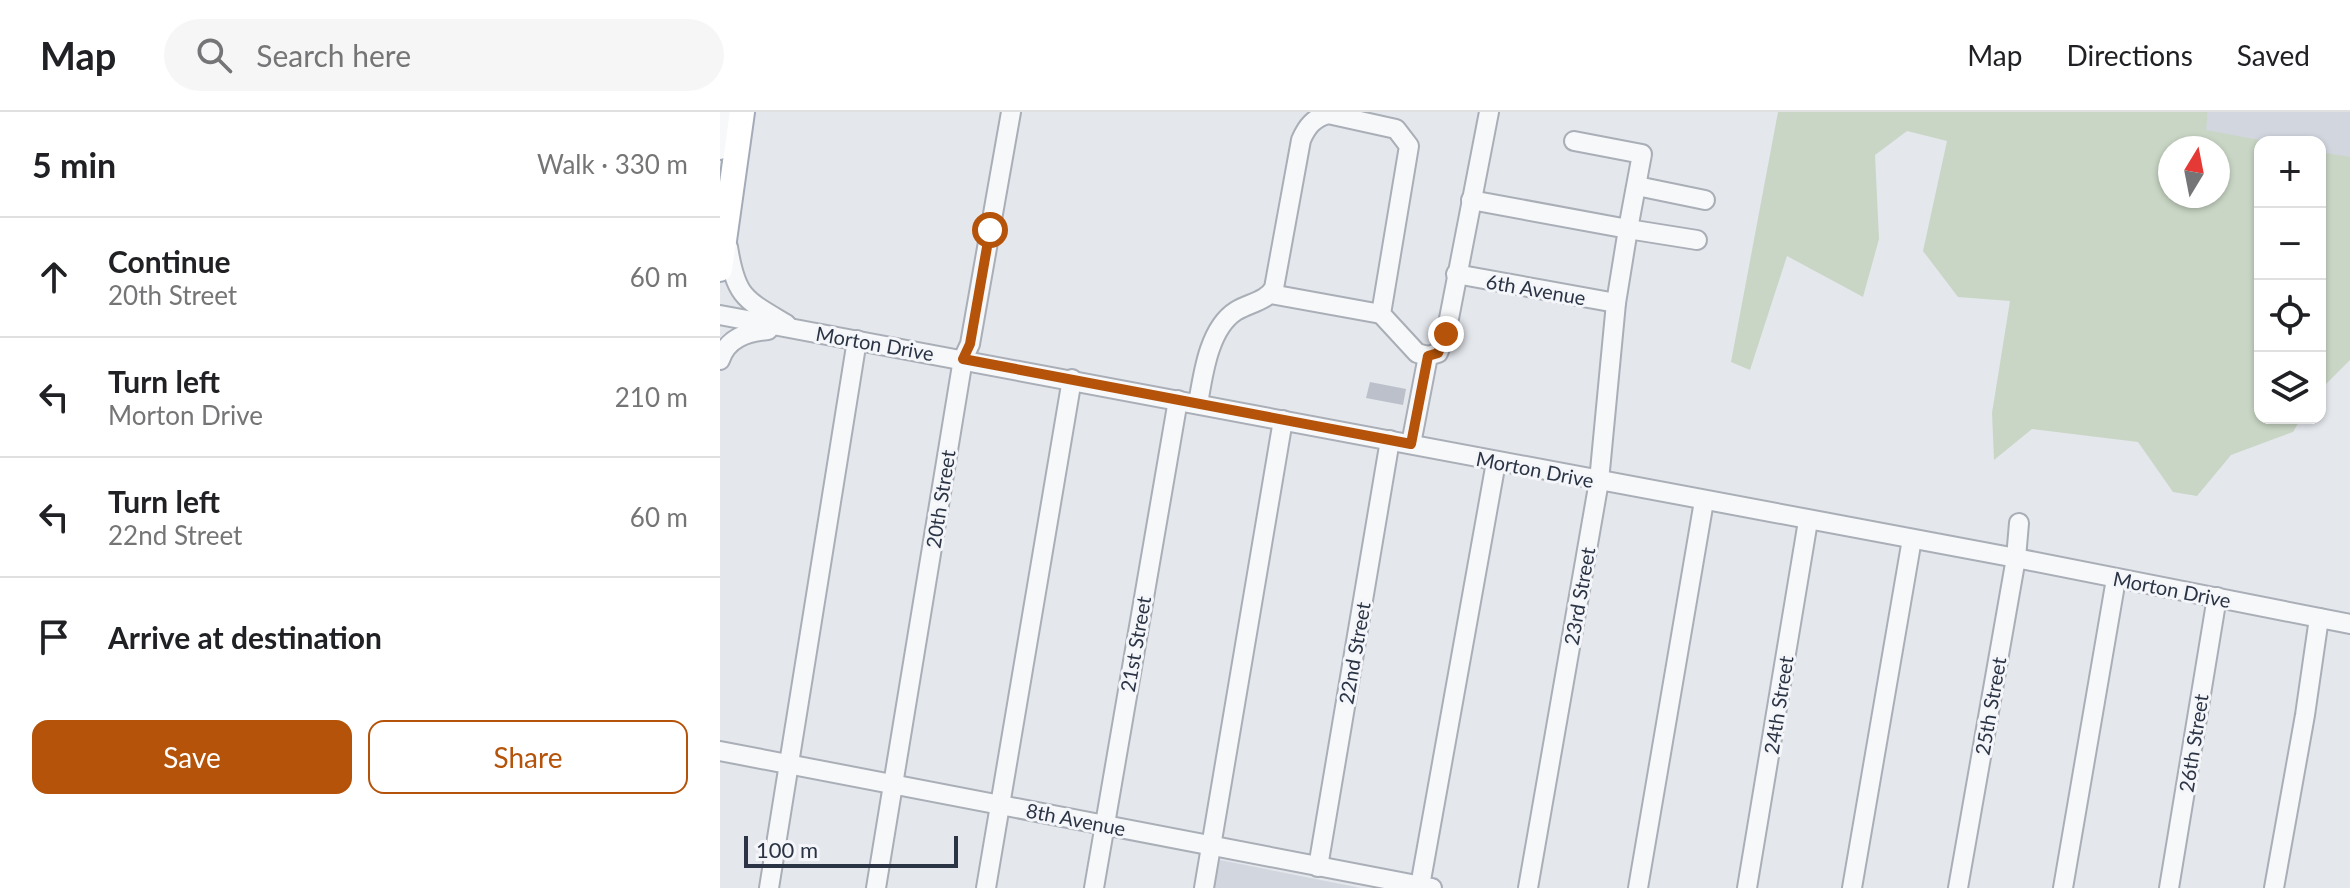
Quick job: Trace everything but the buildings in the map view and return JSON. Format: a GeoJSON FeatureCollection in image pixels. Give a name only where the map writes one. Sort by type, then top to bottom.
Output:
{"type":"FeatureCollection","features":[{"type":"Feature","properties":{"kind":"main road"},"geometry":{"type":"LineString","coordinates":[[720,269],[742,112]]}},
{"type":"Feature","properties":{"kind":"street"},"geometry":{"type":"LineString","coordinates":[[720,150],[726,112]]}},
{"type":"Feature","properties":{"kind":"street","name":"20th Street"},"geometry":{"type":"LineString","coordinates":[[876,888],[963,359],[970,344],[1011,112]]}},
{"type":"Feature","properties":{"kind":"street"},"geometry":{"type":"LineString","coordinates":[[1271,294],[1381,314],[1417,353],[1428,356],[1438,353],[1489,112]]}},
{"type":"Feature","properties":{"kind":"street"},"geometry":{"type":"LineString","coordinates":[[1198,404],[1212,345],[1225,319],[1271,294],[1274,288],[1305,132],[1318,117],[1328,114],[1396,129],[1409,146],[1381,314]]}},
{"type":"Feature","properties":{"kind":"street","name":"23rd Street"},"geometry":{"type":"LineString","coordinates":[[1528,888],[1599,481],[1616,303],[1642,154],[1574,141]]}},
{"type":"Feature","properties":{"kind":"street"},"geometry":{"type":"LineString","coordinates":[[1637,186],[1705,200]]}},
{"type":"Feature","properties":{"kind":"street"},"geometry":{"type":"LineString","coordinates":[[1471,200],[1697,240]]}},
{"type":"Feature","properties":{"kind":"street"},"geometry":{"type":"LineString","coordinates":[[726,233],[733,278],[743,295],[750,303],[791,329]]}},
{"type":"Feature","properties":{"kind":"street","name":"6th Avenue"},"geometry":{"type":"LineString","coordinates":[[1456,274],[1616,303]]}},
{"type":"Feature","properties":{"kind":"street","name":"Morton Drive"},"geometry":{"type":"LineString","coordinates":[[720,315],[1072,379],[2350,624]]}},
{"type":"Feature","properties":{"kind":"street"},"geometry":{"type":"LineString","coordinates":[[720,360],[726,347],[737,337],[753,331],[791,329]]}},
{"type":"Feature","properties":{"kind":"street"},"geometry":{"type":"LineString","coordinates":[[769,888],[857,340]]}},
{"type":"Feature","properties":{"kind":"street"},"geometry":{"type":"LineString","coordinates":[[1411,444],[1428,356]]}},
{"type":"Feature","properties":{"kind":"street"},"geometry":{"type":"LineString","coordinates":[[986,888],[1072,379]]}},
{"type":"Feature","properties":{"kind":"street","name":"21st Street"},"geometry":{"type":"LineString","coordinates":[[1094,888],[1178,400]]}},
{"type":"Feature","properties":{"kind":"street"},"geometry":{"type":"LineString","coordinates":[[1204,888],[1283,420]]}},
{"type":"Feature","properties":{"kind":"street","name":"22nd Street"},"geometry":{"type":"LineString","coordinates":[[1325,888],[1323,868],[1390,440]]}},
{"type":"Feature","properties":{"kind":"street"},"geometry":{"type":"LineString","coordinates":[[1426,887],[1496,462]]}},
{"type":"Feature","properties":{"kind":"street"},"geometry":{"type":"LineString","coordinates":[[1638,888],[1704,501]]}},
{"type":"Feature","properties":{"kind":"street","name":"24th Street"},"geometry":{"type":"LineString","coordinates":[[1747,888],[1808,521]]}},
{"type":"Feature","properties":{"kind":"street","name":"25th Street"},"geometry":{"type":"LineString","coordinates":[[1958,888],[2016,558],[2019,523]]}},
{"type":"Feature","properties":{"kind":"street"},"geometry":{"type":"LineString","coordinates":[[1852,888],[1912,539]]}},
{"type":"Feature","properties":{"kind":"street"},"geometry":{"type":"LineString","coordinates":[[2063,888],[2116,579]]}},
{"type":"Feature","properties":{"kind":"street","name":"26th Street"},"geometry":{"type":"LineString","coordinates":[[2169,888],[2217,597]]}},
{"type":"Feature","properties":{"kind":"street"},"geometry":{"type":"LineString","coordinates":[[2274,888],[2319,618]]}},
{"type":"Feature","properties":{"kind":"street","name":"8th Avenue"},"geometry":{"type":"LineString","coordinates":[[720,751],[1426,887]]}},
{"type":"Feature","properties":{"kind":"shaded area"},"geometry":{"type":"Polygon","coordinates":[[[2208,112],[2350,112],[2350,170],[2326,166],[2326,136],[2254,136],[2254,154],[2230,150],[2230,136],[2204,136],[2208,112]]]}},
{"type":"Feature","properties":{"kind":"shaded area"},"geometry":{"type":"Polygon","coordinates":[[[1215,859],[1361,888],[1211,888],[1215,859]]]}},
{"type":"Feature","properties":{"kind":"green space"},"geometry":{"type":"Polygon","coordinates":[[[1778,112],[2208,112],[2206,130],[2254,139],[2254,424],[2298,424],[2293,432],[2231,455],[2197,496],[2173,492],[2138,442],[2032,429],[1994,460],[1992,413],[2010,301],[1958,297],[1923,251],[1947,141],[1907,131],[1875,155],[1879,239],[1863,297],[1787,256],[1750,370],[1731,362],[1778,112]]]}},
{"type":"Feature","properties":{"kind":"green space"},"geometry":{"type":"Polygon","coordinates":[[[2326,153],[2350,157],[2350,360],[2326,384],[2326,153]]]}},
{"type":"Feature","properties":{"kind":"route"},"geometry":{"type":"LineString","coordinates":[[990,230],[970,344],[963,359],[1411,444],[1428,356],[1438,353],[1446,334]]}}]}
